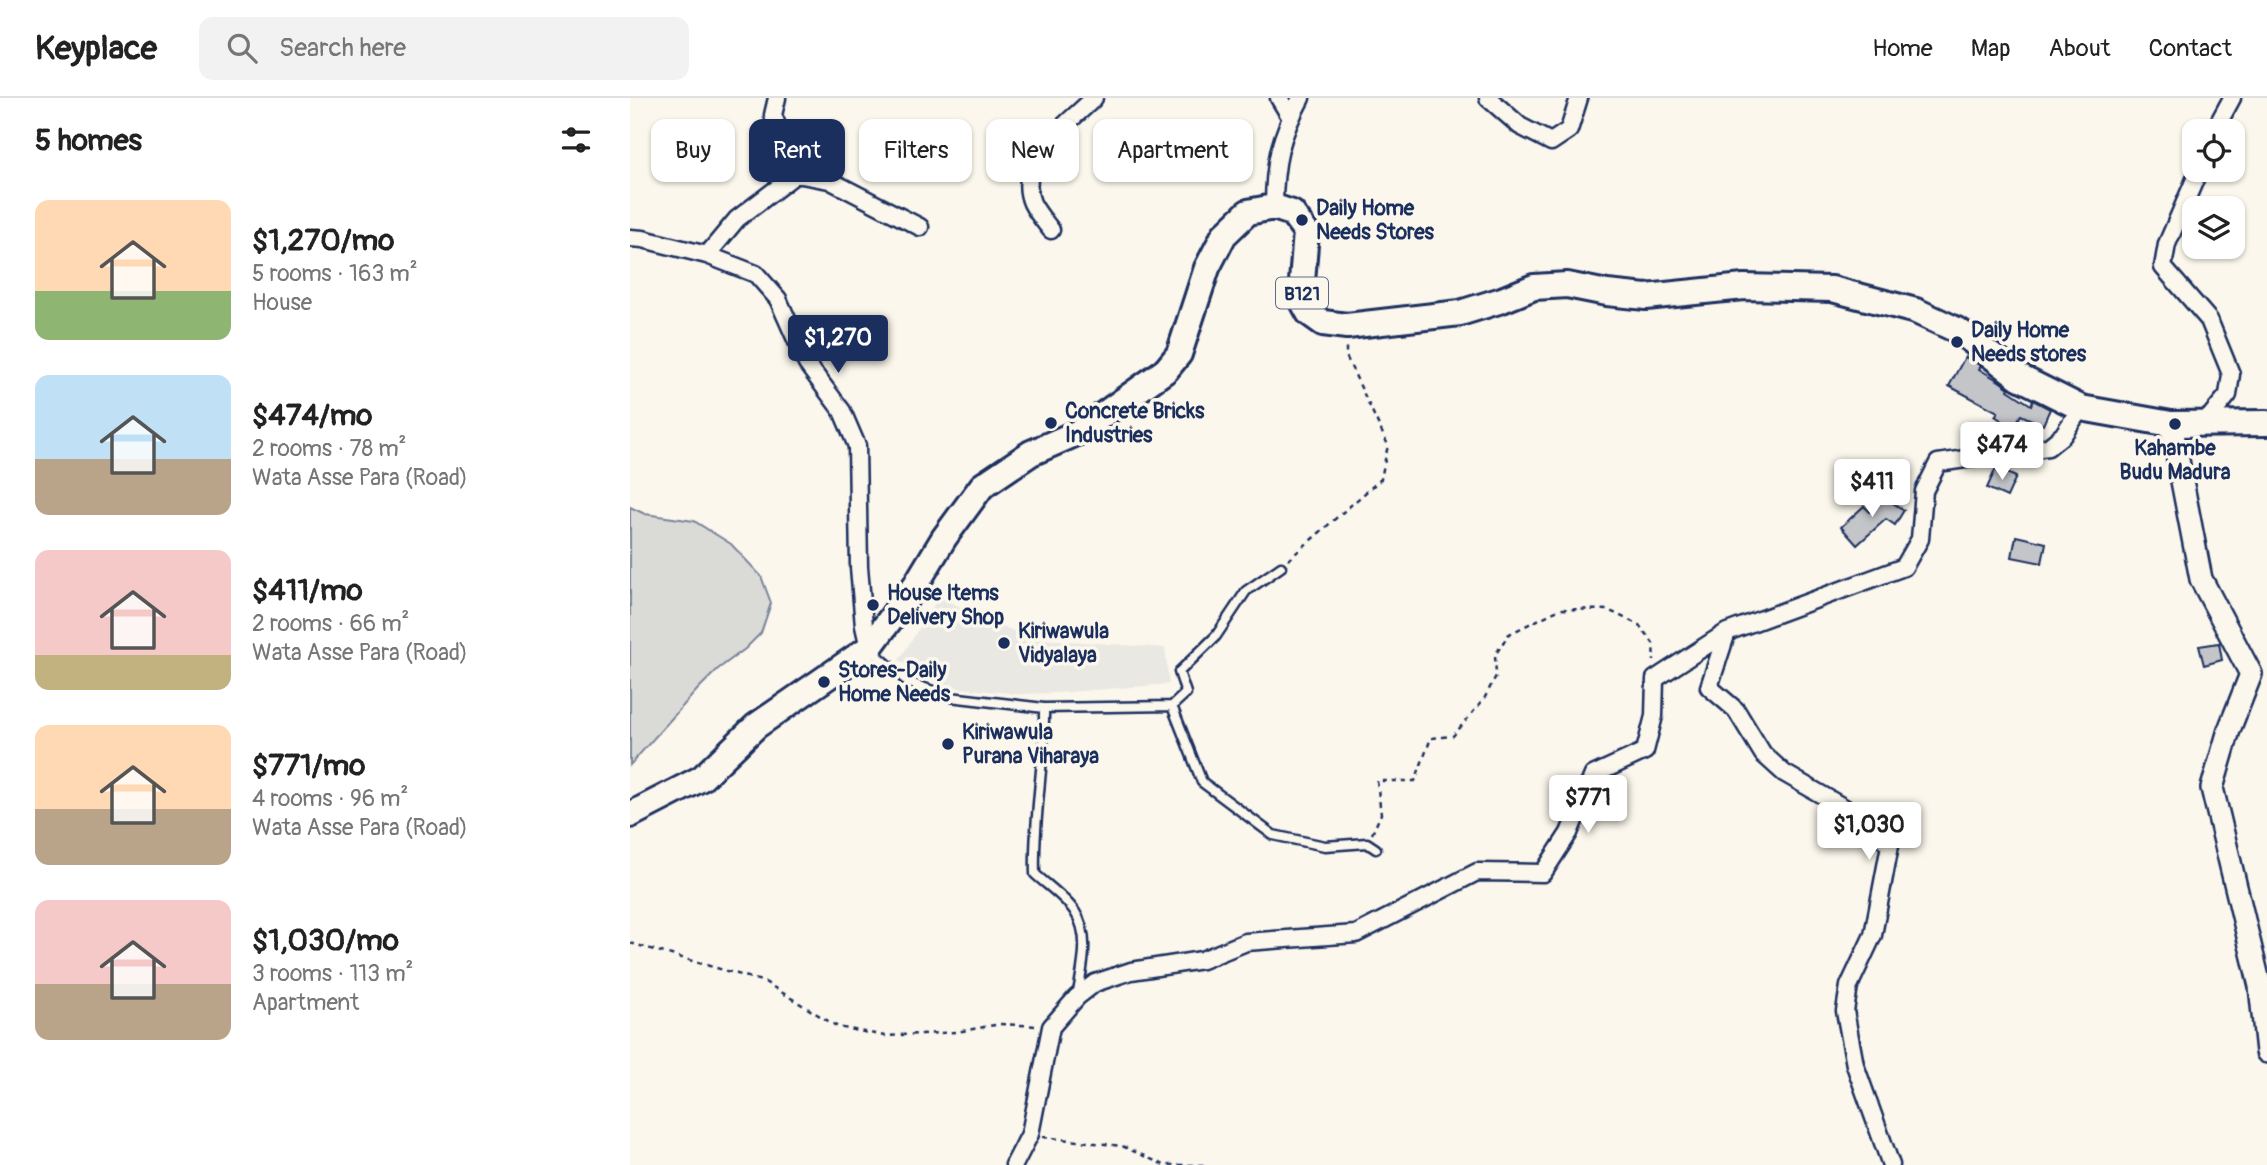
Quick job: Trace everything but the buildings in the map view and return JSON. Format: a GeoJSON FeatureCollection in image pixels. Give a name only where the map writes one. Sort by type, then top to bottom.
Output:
{"type":"FeatureCollection","features":[{"type":"Feature","properties":{"kind":"main road","name":"B121"},"geometry":{"type":"LineString","coordinates":[[1274,207],[1292,213],[1306,232],[1303,302],[1309,313],[1323,323],[1347,326],[1460,313],[1534,287],[1567,285],[1646,297],[1744,286],[1832,289],[1916,311],[1959,331],[2019,377],[2081,408],[2171,424],[2267,423]]}},
{"type":"Feature","properties":{"kind":"main road"},"geometry":{"type":"LineString","coordinates":[[630,815],[702,778],[756,726],[869,648],[915,586],[944,538],[982,486],[1031,453],[1079,432],[1166,370],[1179,354],[1208,268],[1224,235],[1248,212],[1274,207]]}},
{"type":"Feature","properties":{"kind":"street"},"geometry":{"type":"LineString","coordinates":[[775,119],[777,98]]}},
{"type":"Feature","properties":{"kind":"street"},"geometry":{"type":"LineString","coordinates":[[1051,230],[1033,205],[1028,187],[1030,168],[1058,131],[1094,98]]}},
{"type":"Feature","properties":{"kind":"street"},"geometry":{"type":"LineString","coordinates":[[1279,98],[1291,118]]}},
{"type":"Feature","properties":{"kind":"street"},"geometry":{"type":"LineString","coordinates":[[1274,207],[1278,152],[1301,98]]}},
{"type":"Feature","properties":{"kind":"street"},"geometry":{"type":"LineString","coordinates":[[1488,98],[1520,126],[1551,142],[1569,130],[1579,98]]}},
{"type":"Feature","properties":{"kind":"street"},"geometry":{"type":"LineString","coordinates":[[2221,119],[2232,98]]}},
{"type":"Feature","properties":{"kind":"street"},"geometry":{"type":"LineString","coordinates":[[707,255],[737,219],[786,182]]}},
{"type":"Feature","properties":{"kind":"street"},"geometry":{"type":"LineString","coordinates":[[833,182],[920,227]]}},
{"type":"Feature","properties":{"kind":"street"},"geometry":{"type":"LineString","coordinates":[[2194,182],[2168,244],[2163,267],[2209,320],[2231,373],[2228,396],[2204,424]]}},
{"type":"Feature","properties":{"kind":"street"},"geometry":{"type":"LineString","coordinates":[[630,238],[707,255],[756,274],[778,299],[807,364],[842,411],[857,446],[859,567],[864,626],[869,648]]}},
{"type":"Feature","properties":{"kind":"street"},"geometry":{"type":"LineString","coordinates":[[1014,1165],[1030,1135],[1051,1027],[1077,997],[1096,983],[1131,971],[1202,960],[1246,942],[1356,934],[1477,873],[1543,873],[1569,833],[1593,775],[1645,751],[1654,716],[1655,680],[1727,632],[1904,567],[1920,539],[1924,491],[1938,463],[2048,447],[2063,435],[2081,408]]}},
{"type":"Feature","properties":{"kind":"street"},"geometry":{"type":"LineString","coordinates":[[2171,424],[2202,579],[2251,674],[2229,730],[2212,788],[2259,986],[2267,1052]]}},
{"type":"Feature","properties":{"kind":"street"},"geometry":{"type":"LineString","coordinates":[[1727,632],[1709,687],[1736,710],[1763,754],[1784,773],[1855,814],[1891,845],[1873,935],[1849,986],[1844,1011],[1856,1065],[1891,1165]]}},
{"type":"Feature","properties":{"kind":"lane"},"geometry":{"type":"LineString","coordinates":[[869,648],[908,682],[950,697],[1044,708],[1172,706],[1186,693],[1179,672],[1216,636],[1246,591],[1281,567]]}},
{"type":"Feature","properties":{"kind":"lane"},"geometry":{"type":"LineString","coordinates":[[1172,706],[1202,782],[1273,835],[1325,846],[1367,843],[1376,849]]}},
{"type":"Feature","properties":{"kind":"lane"},"geometry":{"type":"LineString","coordinates":[[1044,708],[1034,841],[1035,874],[1075,911],[1080,923],[1085,950],[1077,997]]}},
{"type":"Feature","properties":{"kind":"path"},"geometry":{"type":"LineString","coordinates":[[1281,567],[1381,479],[1388,445],[1346,356],[1347,326]]}},
{"type":"Feature","properties":{"kind":"path"},"geometry":{"type":"LineString","coordinates":[[1367,843],[1381,814],[1377,781],[1415,781],[1431,738],[1453,736],[1484,699],[1496,676],[1495,655],[1509,634],[1560,609],[1608,610],[1639,625],[1653,643],[1655,680]]}},
{"type":"Feature","properties":{"kind":"path"},"geometry":{"type":"LineString","coordinates":[[630,943],[765,982],[838,1027],[884,1036],[957,1032],[1000,1024],[1051,1027]]}},
{"type":"Feature","properties":{"kind":"path"},"geometry":{"type":"LineString","coordinates":[[1030,1135],[1122,1146],[1164,1165],[1207,1165]]}},
{"type":"Feature","properties":{"kind":"shaded area"},"geometry":{"type":"Polygon","coordinates":[[[630,507],[645,514],[694,521],[731,544],[761,576],[771,603],[761,633],[698,689],[630,765],[630,507]]]}},
{"type":"Feature","properties":{"kind":"shaded area","name":"Kiriwawula Vidyalaya"},"geometry":{"type":"Polygon","coordinates":[[[939,597],[1029,638],[1165,648],[1169,684],[1018,694],[959,688],[931,680],[899,660],[939,597]]]}},
{"type":"Feature","properties":{"kind":"place","name":"Daily Home Needs Stores"},"geometry":{"type":"Point","coordinates":[1302,220]}},
{"type":"Feature","properties":{"kind":"place","name":"Daily Home Needs stores"},"geometry":{"type":"Point","coordinates":[1957,342]}},
{"type":"Feature","properties":{"kind":"place","name":"Concrete Bricks Industries"},"geometry":{"type":"Point","coordinates":[1051,423]}},
{"type":"Feature","properties":{"kind":"place","name":"Kahambe Budu Madura"},"geometry":{"type":"Point","coordinates":[2175,424]}},
{"type":"Feature","properties":{"kind":"place","name":"House Items Delivery Shop"},"geometry":{"type":"Point","coordinates":[873,605]}},
{"type":"Feature","properties":{"kind":"place","name":"Kiriwawula Vidyalaya"},"geometry":{"type":"Point","coordinates":[1004,643]}},
{"type":"Feature","properties":{"kind":"place","name":"Stores-Daily Home Needs"},"geometry":{"type":"Point","coordinates":[824,682]}},
{"type":"Feature","properties":{"kind":"place","name":"Kiriwawula Purana Viharaya"},"geometry":{"type":"Point","coordinates":[948,744]}}]}
